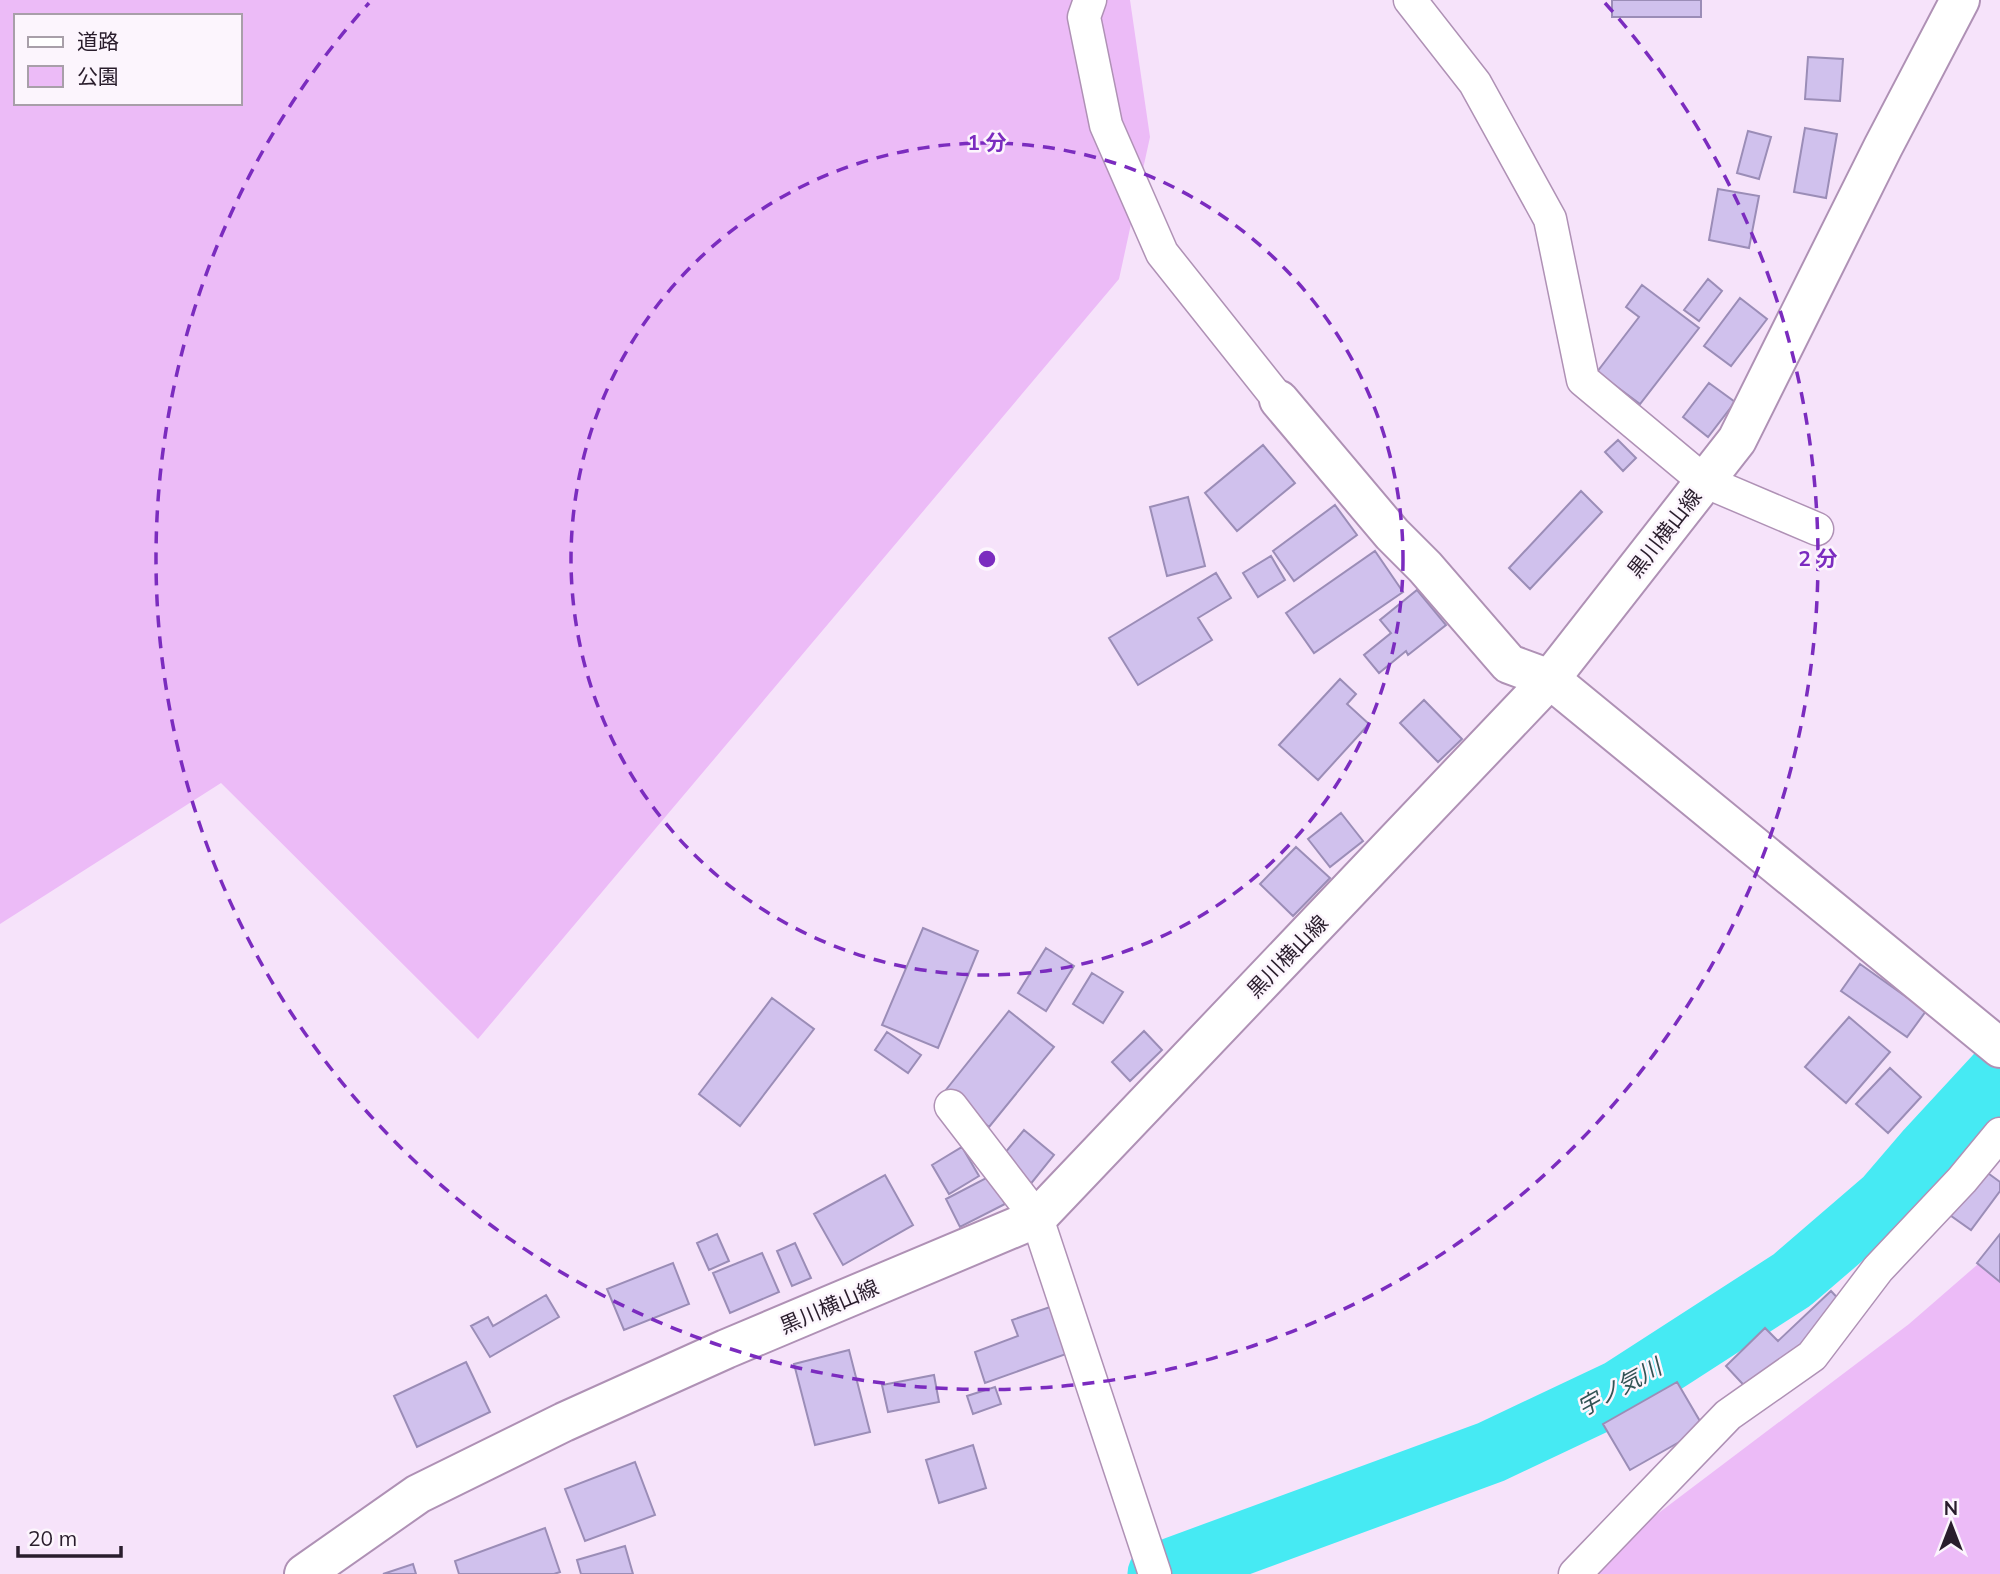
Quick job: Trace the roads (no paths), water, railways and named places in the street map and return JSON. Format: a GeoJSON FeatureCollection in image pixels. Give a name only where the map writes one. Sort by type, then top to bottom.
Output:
{"type":"FeatureCollection","features":[{"type":"Feature","properties":{"kind":"main road","name":"黒川横山線"},"geometry":{"type":"LineString","coordinates":[[304,1574],[418,1494],[564,1422],[726,1349],[1037,1218],[1550,679],[1737,440],[1883,147],[1960,0]]}},
{"type":"Feature","properties":{"kind":"main road"},"geometry":{"type":"LineString","coordinates":[[1279,400],[1392,534],[1425,567],[1509,664],[1550,679],[1990,1040]]}},
{"type":"Feature","properties":{"kind":"street"},"geometry":{"type":"LineString","coordinates":[[1090,0],[1084,17],[1107,125],[1162,253],[1279,400]]}},
{"type":"Feature","properties":{"kind":"street"},"geometry":{"type":"LineString","coordinates":[[1410,0],[1475,83],[1550,219],[1583,380],[1704,481],[1817,529]]}},
{"type":"Feature","properties":{"kind":"street"},"geometry":{"type":"LineString","coordinates":[[951,1106],[1037,1218],[1153,1569]]}},
{"type":"Feature","properties":{"kind":"street"},"geometry":{"type":"LineString","coordinates":[[1575,1574],[1728,1415],[1812,1356],[1878,1269],[1962,1180],[2000,1134]]}},
{"type":"Feature","properties":{"kind":"waterway","name":"宇ノ気川"},"geometry":{"type":"LineString","coordinates":[[1159,1574],[1491,1452],[1620,1391],[1792,1280],[1886,1199],[2000,1072]]}}]}
